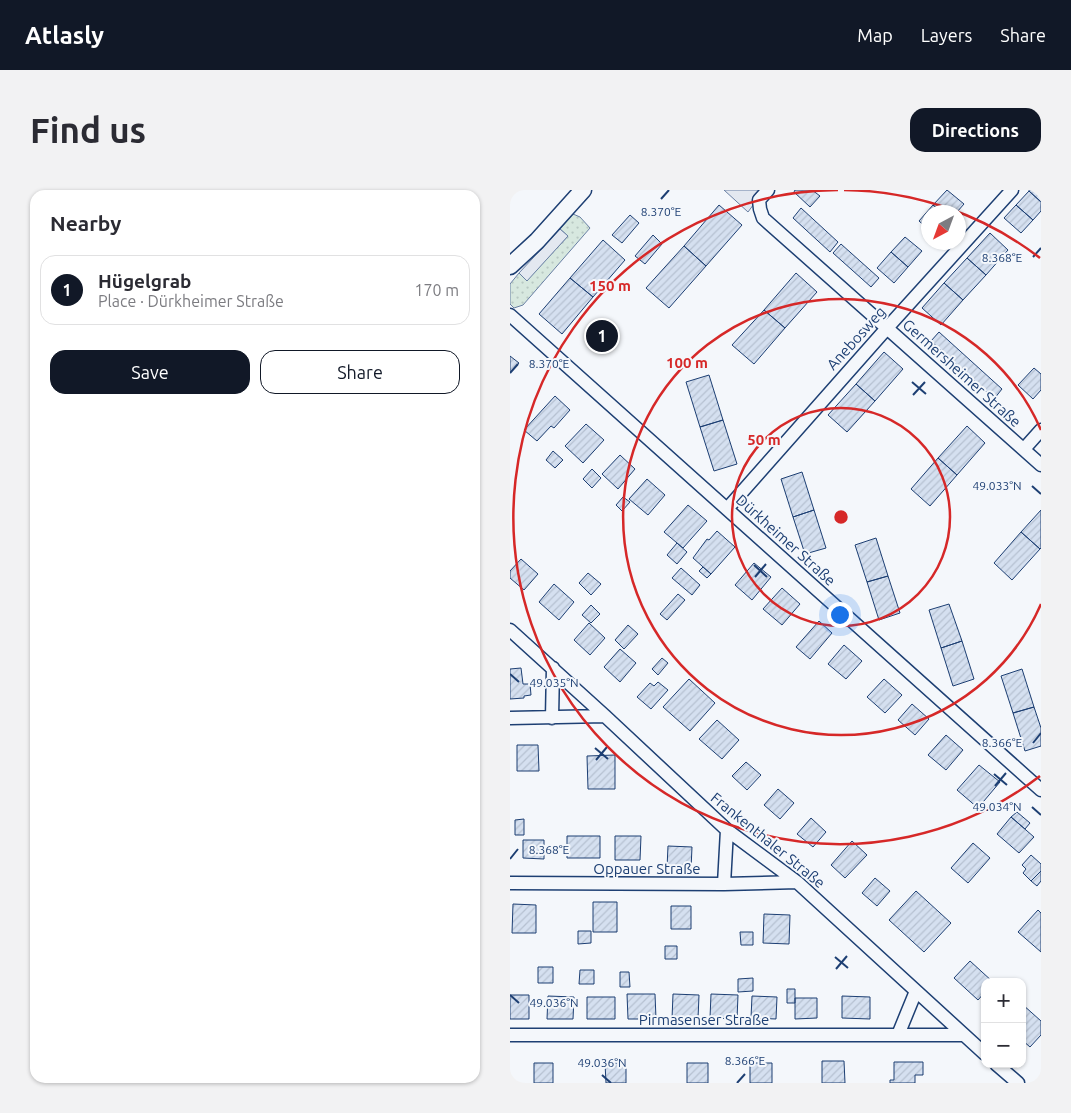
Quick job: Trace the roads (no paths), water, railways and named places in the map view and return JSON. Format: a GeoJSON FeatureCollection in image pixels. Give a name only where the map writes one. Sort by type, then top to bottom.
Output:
{"type":"FeatureCollection","features":[{"type":"Feature","properties":{"kind":"street"},"geometry":{"type":"LineString","coordinates":[[510,266],[537,241],[582,190]]}},
{"type":"Feature","properties":{"kind":"street","name":"Germersheimer Straße"},"geometry":{"type":"LineString","coordinates":[[768,190],[759,200],[764,218],[1041,465]]}},
{"type":"Feature","properties":{"kind":"street","name":"Anebosweg"},"geometry":{"type":"LineString","coordinates":[[727,509],[1012,190]]}},
{"type":"Feature","properties":{"kind":"street","name":"Dürkheimer Straße"},"geometry":{"type":"LineString","coordinates":[[510,315],[1041,790]]}},
{"type":"Feature","properties":{"kind":"street"},"geometry":{"type":"LineString","coordinates":[[1024,449],[1041,430]]}},
{"type":"Feature","properties":{"kind":"street","name":"Frankenthaler Straße"},"geometry":{"type":"LineString","coordinates":[[510,630],[727,830],[797,882],[981,1051]]}},
{"type":"Feature","properties":{"kind":"street"},"geometry":{"type":"LineString","coordinates":[[552,718],[553,668]]}},
{"type":"Feature","properties":{"kind":"street"},"geometry":{"type":"LineString","coordinates":[[510,718],[605,716]]}},
{"type":"Feature","properties":{"kind":"street"},"geometry":{"type":"LineString","coordinates":[[724,884],[727,830]]}},
{"type":"Feature","properties":{"kind":"street","name":"Oppauer Straße"},"geometry":{"type":"LineString","coordinates":[[510,883],[724,884],[797,882]]}},
{"type":"Feature","properties":{"kind":"street"},"geometry":{"type":"LineString","coordinates":[[898,1035],[916,991]]}},
{"type":"Feature","properties":{"kind":"street","name":"Pirmasenser Straße"},"geometry":{"type":"LineString","coordinates":[[510,1035],[963,1035]]}},
{"type":"Feature","properties":{"kind":"street"},"geometry":{"type":"LineString","coordinates":[[1001,1068],[1018,1083]]}},
{"type":"Feature","properties":{"kind":"place","name":"Hügelgrab"},"geometry":{"type":"Point","coordinates":[602,336]}}]}
